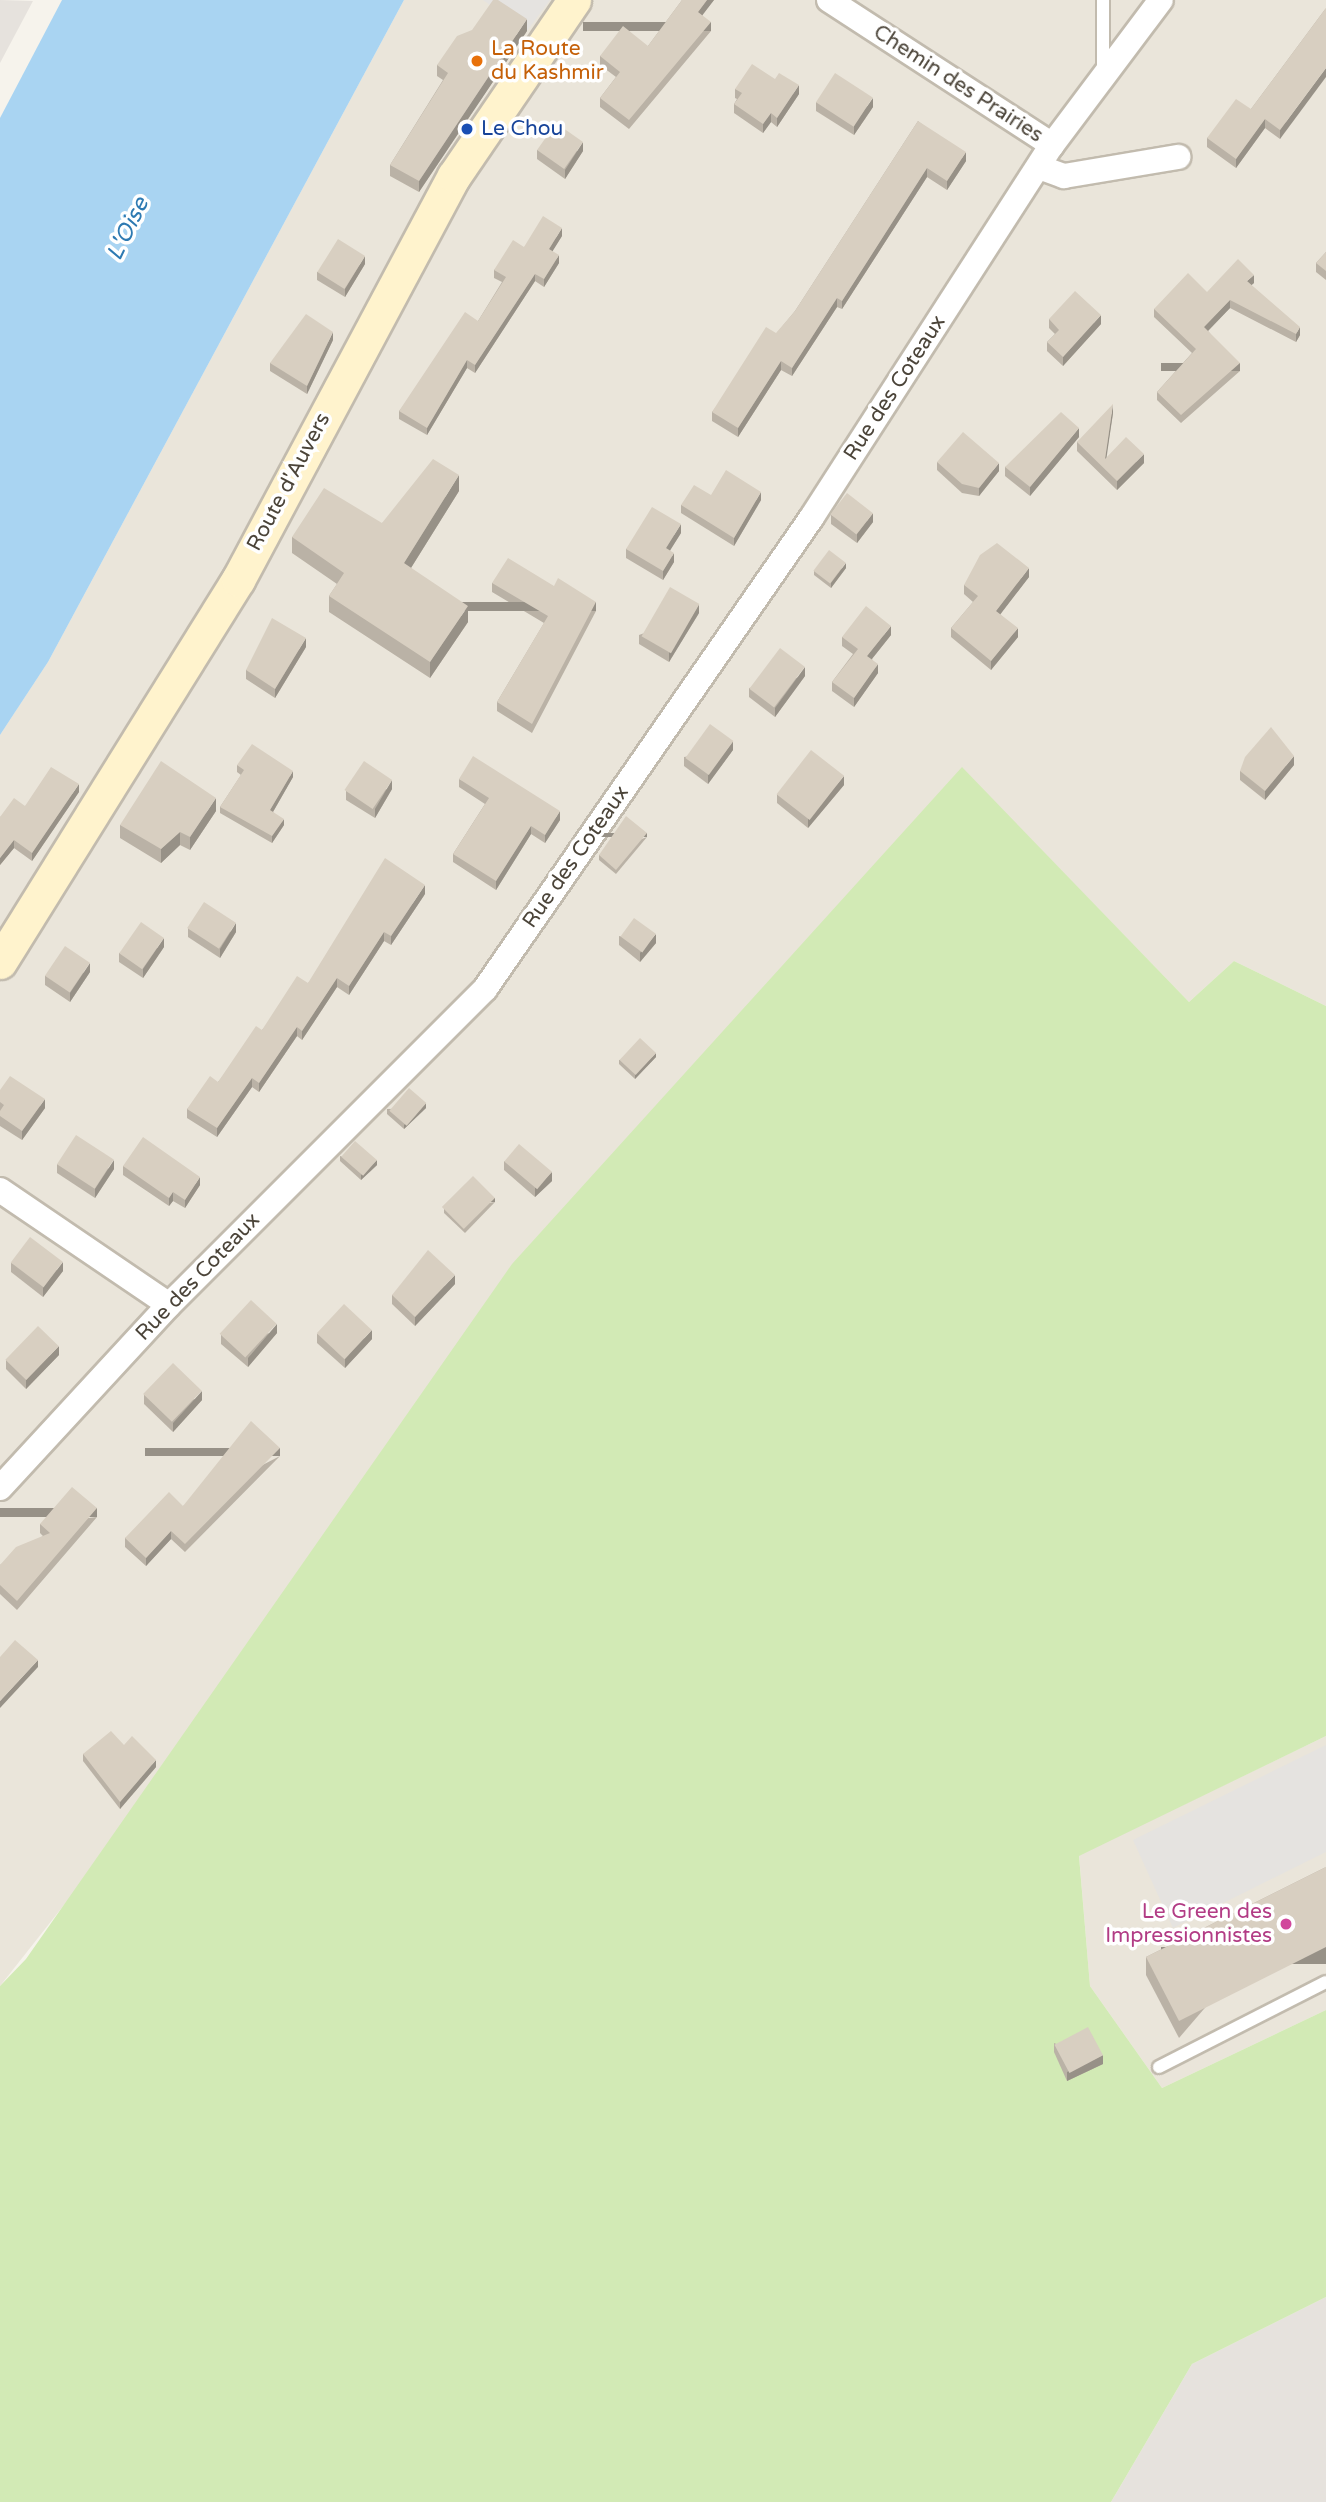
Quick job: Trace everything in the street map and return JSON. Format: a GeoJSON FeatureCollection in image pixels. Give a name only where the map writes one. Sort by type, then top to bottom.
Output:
{"type":"FeatureCollection","features":[{"type":"Feature","properties":{"kind":"main road","name":"Route d'Auvers"},"geometry":{"type":"LineString","coordinates":[[0,962],[238,580],[454,176],[573,0]]}},
{"type":"Feature","properties":{"kind":"street","name":"Chemin des Prairies"},"geometry":{"type":"LineString","coordinates":[[829,0],[1052,145]]}},
{"type":"Feature","properties":{"kind":"street","name":"Rue des Coteaux"},"geometry":{"type":"LineString","coordinates":[[0,1489],[169,1305],[485,989],[812,517],[1052,145],[1103,71],[1160,0]]}},
{"type":"Feature","properties":{"kind":"street"},"geometry":{"type":"LineString","coordinates":[[1039,167],[1063,176],[1178,157]]}},
{"type":"Feature","properties":{"kind":"street"},"geometry":{"type":"LineString","coordinates":[[0,1190],[169,1305]]}},
{"type":"Feature","properties":{"kind":"lane"},"geometry":{"type":"LineString","coordinates":[[1103,71],[1104,0]]}},
{"type":"Feature","properties":{"kind":"lane"},"geometry":{"type":"LineString","coordinates":[[1159,2067],[1326,1982]]}},
{"type":"Feature","properties":{"kind":"shaded area"},"geometry":{"type":"Polygon","coordinates":[[[0,0],[33,1],[0,63],[0,0]]]}},
{"type":"Feature","properties":{"kind":"shaded area"},"geometry":{"type":"Polygon","coordinates":[[[404,0],[1326,0],[1326,1006],[1234,961],[1189,1002],[962,768],[0,1986],[0,735],[48,662],[404,0]]]}},
{"type":"Feature","properties":{"kind":"shaded area"},"geometry":{"type":"Polygon","coordinates":[[[483,0],[550,0],[527,31],[483,0]]]}},
{"type":"Feature","properties":{"kind":"shaded area"},"geometry":{"type":"Polygon","coordinates":[[[1326,1736],[1326,2010],[1162,2088],[1090,1986],[1079,1855],[1326,1736]]]}},
{"type":"Feature","properties":{"kind":"shaded area"},"geometry":{"type":"Polygon","coordinates":[[[1326,1745],[1326,1852],[1173,1928],[1133,1840],[1326,1745]]]}},
{"type":"Feature","properties":{"kind":"shaded area"},"geometry":{"type":"Polygon","coordinates":[[[1326,2297],[1326,2502],[1111,2502],[1192,2364],[1326,2297]]]}},
{"type":"Feature","properties":{"kind":"green space"},"geometry":{"type":"Polygon","coordinates":[[[962,767],[1189,1002],[1234,961],[1326,1006],[1326,1736],[1079,1856],[1090,1986],[1162,2088],[1326,2010],[1326,2297],[1192,2364],[1111,2502],[0,2502],[0,1986],[26,1959],[512,1264],[962,767]]]}},
{"type":"Feature","properties":{"kind":"water","name":"L'Oise"},"geometry":{"type":"Polygon","coordinates":[[[62,0],[404,0],[48,662],[0,735],[0,118],[62,0]]]}},
{"type":"Feature","properties":{"kind":"building"},"geometry":{"type":"Polygon","coordinates":[[[493,0],[498,0],[527,19],[419,181],[390,165],[448,73],[437,65],[457,36],[472,30],[493,0]]]}},
{"type":"Feature","properties":{"kind":"building"},"geometry":{"type":"Polygon","coordinates":[[[682,0],[707,0],[698,12],[711,22],[629,120],[600,98],[620,72],[600,56],[623,26],[648,46],[682,0]]]}},
{"type":"Feature","properties":{"kind":"building"},"geometry":{"type":"Polygon","coordinates":[[[1326,8],[1326,68],[1280,130],[1265,119],[1236,159],[1207,138],[1236,99],[1251,109],[1326,8]]]}},
{"type":"Feature","properties":{"kind":"building"},"geometry":{"type":"Polygon","coordinates":[[[752,64],[775,79],[779,73],[799,85],[777,118],[771,113],[763,124],[734,104],[742,93],[735,89],[752,64]]]}},
{"type":"Feature","properties":{"kind":"building"},"geometry":{"type":"Polygon","coordinates":[[[835,73],[873,98],[854,127],[816,102],[835,73]]]}},
{"type":"Feature","properties":{"kind":"building"},"geometry":{"type":"Polygon","coordinates":[[[918,121],[966,152],[947,181],[927,168],[842,301],[837,298],[792,368],[781,361],[738,428],[712,412],[766,327],[776,333],[795,311],[918,121]]]}},
{"type":"Feature","properties":{"kind":"building"},"geometry":{"type":"Polygon","coordinates":[[[556,123],[583,142],[564,169],[537,150],[556,123]]]}},
{"type":"Feature","properties":{"kind":"building"},"geometry":{"type":"Polygon","coordinates":[[[543,216],[562,228],[549,249],[559,255],[544,279],[535,274],[475,365],[467,360],[427,428],[399,411],[465,312],[478,321],[506,277],[494,270],[513,240],[524,247],[543,216]]]}},
{"type":"Feature","properties":{"kind":"building"},"geometry":{"type":"Polygon","coordinates":[[[338,239],[365,256],[344,289],[317,272],[338,239]]]}},
{"type":"Feature","properties":{"kind":"building"},"geometry":{"type":"Polygon","coordinates":[[[1326,252],[1326,271],[1316,263],[1326,252]]]}},
{"type":"Feature","properties":{"kind":"building"},"geometry":{"type":"Polygon","coordinates":[[[1238,259],[1254,275],[1247,281],[1300,327],[1296,334],[1230,300],[1204,327],[1240,363],[1181,415],[1157,392],[1196,349],[1154,309],[1188,273],[1207,292],[1238,259]]]}},
{"type":"Feature","properties":{"kind":"building"},"geometry":{"type":"Polygon","coordinates":[[[1075,291],[1101,315],[1063,357],[1047,342],[1059,330],[1049,319],[1075,291]]]}},
{"type":"Feature","properties":{"kind":"building"},"geometry":{"type":"Polygon","coordinates":[[[306,314],[333,332],[307,386],[270,363],[306,314]]]}},
{"type":"Feature","properties":{"kind":"building"},"geometry":{"type":"Polygon","coordinates":[[[1113,404],[1105,459],[1126,437],[1144,454],[1117,481],[1077,442],[1113,404]]]}},
{"type":"Feature","properties":{"kind":"building"},"geometry":{"type":"Polygon","coordinates":[[[1061,412],[1079,428],[1030,487],[1005,467],[1061,412]]]}},
{"type":"Feature","properties":{"kind":"building"},"geometry":{"type":"Polygon","coordinates":[[[963,432],[999,463],[979,488],[962,484],[937,462],[963,432]]]}},
{"type":"Feature","properties":{"kind":"building"},"geometry":{"type":"Polygon","coordinates":[[[433,459],[459,475],[404,563],[468,606],[430,662],[329,596],[344,573],[292,537],[324,488],[382,523],[433,459]]]}},
{"type":"Feature","properties":{"kind":"building"},"geometry":{"type":"Polygon","coordinates":[[[726,470],[761,492],[734,538],[681,505],[694,485],[711,495],[726,470]]]}},
{"type":"Feature","properties":{"kind":"building"},"geometry":{"type":"Polygon","coordinates":[[[847,493],[873,513],[856,535],[830,514],[847,493]]]}},
{"type":"Feature","properties":{"kind":"building"},"geometry":{"type":"Polygon","coordinates":[[[652,507],[681,524],[666,548],[674,553],[663,571],[626,549],[652,507]]]}},
{"type":"Feature","properties":{"kind":"building"},"geometry":{"type":"Polygon","coordinates":[[[997,543],[1029,568],[996,611],[1018,628],[991,661],[951,628],[978,596],[964,585],[980,555],[997,543]]]}},
{"type":"Feature","properties":{"kind":"building"},"geometry":{"type":"Polygon","coordinates":[[[829,550],[846,563],[830,583],[813,571],[829,550]]]}},
{"type":"Feature","properties":{"kind":"building"},"geometry":{"type":"Polygon","coordinates":[[[508,558],[554,586],[558,578],[596,602],[532,724],[497,702],[548,616],[492,583],[508,558]]]}},
{"type":"Feature","properties":{"kind":"building"},"geometry":{"type":"Polygon","coordinates":[[[670,587],[699,604],[671,653],[642,636],[670,587]]]}},
{"type":"Feature","properties":{"kind":"building"},"geometry":{"type":"Polygon","coordinates":[[[866,606],[891,626],[867,656],[878,664],[854,698],[832,682],[858,649],[842,637],[866,606]]]}},
{"type":"Feature","properties":{"kind":"building"},"geometry":{"type":"Polygon","coordinates":[[[272,618],[306,638],[275,689],[246,670],[272,618]]]}},
{"type":"Feature","properties":{"kind":"building"},"geometry":{"type":"Polygon","coordinates":[[[780,648],[805,667],[774,707],[749,689],[780,648]]]}},
{"type":"Feature","properties":{"kind":"building"},"geometry":{"type":"Polygon","coordinates":[[[710,724],[733,741],[709,775],[685,758],[710,724]]]}},
{"type":"Feature","properties":{"kind":"building"},"geometry":{"type":"Polygon","coordinates":[[[1271,727],[1294,756],[1265,791],[1240,771],[1245,757],[1271,727]]]}},
{"type":"Feature","properties":{"kind":"building"},"geometry":{"type":"Polygon","coordinates":[[[252,744],[293,771],[270,810],[284,819],[272,836],[220,807],[244,770],[237,765],[252,744]]]}},
{"type":"Feature","properties":{"kind":"building"},"geometry":{"type":"Polygon","coordinates":[[[811,750],[844,776],[810,820],[777,794],[811,750]]]}},
{"type":"Feature","properties":{"kind":"building"},"geometry":{"type":"Polygon","coordinates":[[[473,756],[560,811],[545,835],[531,826],[496,881],[453,854],[489,798],[459,779],[473,756]]]}},
{"type":"Feature","properties":{"kind":"building"},"geometry":{"type":"Polygon","coordinates":[[[161,761],[216,798],[190,837],[180,832],[161,849],[120,825],[161,761]]]}},
{"type":"Feature","properties":{"kind":"building"},"geometry":{"type":"Polygon","coordinates":[[[364,761],[392,780],[373,809],[344,790],[364,761]]]}},
{"type":"Feature","properties":{"kind":"building"},"geometry":{"type":"Polygon","coordinates":[[[51,767],[79,784],[32,853],[14,840],[0,858],[0,817],[14,798],[25,806],[51,767]]]}},
{"type":"Feature","properties":{"kind":"building"},"geometry":{"type":"Polygon","coordinates":[[[626,816],[647,833],[616,870],[599,855],[626,816]]]}},
{"type":"Feature","properties":{"kind":"building"},"geometry":{"type":"Polygon","coordinates":[[[385,858],[425,885],[391,936],[384,932],[349,986],[337,978],[302,1031],[297,1027],[259,1083],[252,1078],[217,1128],[187,1109],[210,1076],[218,1082],[256,1026],[262,1030],[297,976],[308,983],[385,858]]]}},
{"type":"Feature","properties":{"kind":"building"},"geometry":{"type":"Polygon","coordinates":[[[204,902],[236,923],[219,949],[187,928],[204,902]]]}},
{"type":"Feature","properties":{"kind":"building"},"geometry":{"type":"Polygon","coordinates":[[[634,918],[656,934],[642,952],[620,937],[634,918]]]}},
{"type":"Feature","properties":{"kind":"building"},"geometry":{"type":"Polygon","coordinates":[[[141,922],[164,938],[142,969],[119,953],[141,922]]]}},
{"type":"Feature","properties":{"kind":"building"},"geometry":{"type":"Polygon","coordinates":[[[65,946],[90,963],[70,993],[45,976],[65,946]]]}},
{"type":"Feature","properties":{"kind":"building"},"geometry":{"type":"Polygon","coordinates":[[[640,1038],[656,1053],[636,1075],[620,1060],[640,1038]]]}},
{"type":"Feature","properties":{"kind":"building"},"geometry":{"type":"Polygon","coordinates":[[[10,1076],[45,1099],[22,1131],[0,1116],[4,1105],[0,1102],[0,1090],[10,1076]]]}},
{"type":"Feature","properties":{"kind":"building"},"geometry":{"type":"Polygon","coordinates":[[[409,1088],[426,1103],[407,1126],[389,1111],[409,1088]]]}},
{"type":"Feature","properties":{"kind":"building"},"geometry":{"type":"Polygon","coordinates":[[[76,1135],[114,1160],[95,1189],[57,1164],[76,1135]]]}},
{"type":"Feature","properties":{"kind":"building"},"geometry":{"type":"Polygon","coordinates":[[[143,1137],[200,1177],[185,1200],[173,1192],[169,1198],[123,1166],[143,1137]]]}},
{"type":"Feature","properties":{"kind":"building"},"geometry":{"type":"Polygon","coordinates":[[[355,1141],[377,1160],[363,1176],[341,1157],[355,1141]]]}},
{"type":"Feature","properties":{"kind":"building"},"geometry":{"type":"Polygon","coordinates":[[[519,1144],[552,1172],[537,1189],[504,1162],[519,1144]]]}},
{"type":"Feature","properties":{"kind":"building"},"geometry":{"type":"Polygon","coordinates":[[[473,1176],[495,1198],[464,1229],[442,1207],[473,1176]]]}},
{"type":"Feature","properties":{"kind":"building"},"geometry":{"type":"Polygon","coordinates":[[[30,1237],[63,1262],[43,1287],[11,1263],[30,1237]]]}},
{"type":"Feature","properties":{"kind":"building"},"geometry":{"type":"Polygon","coordinates":[[[428,1250],[455,1275],[415,1317],[392,1295],[428,1250]]]}},
{"type":"Feature","properties":{"kind":"building"},"geometry":{"type":"Polygon","coordinates":[[[251,1300],[277,1324],[245,1358],[220,1334],[251,1300]]]}},
{"type":"Feature","properties":{"kind":"building"},"geometry":{"type":"Polygon","coordinates":[[[344,1304],[372,1330],[345,1359],[317,1333],[344,1304]]]}},
{"type":"Feature","properties":{"kind":"building"},"geometry":{"type":"Polygon","coordinates":[[[38,1326],[59,1346],[26,1380],[5,1360],[38,1326]]]}},
{"type":"Feature","properties":{"kind":"building"},"geometry":{"type":"Polygon","coordinates":[[[173,1363],[202,1391],[172,1422],[143,1394],[173,1363]]]}},
{"type":"Feature","properties":{"kind":"building"},"geometry":{"type":"Polygon","coordinates":[[[251,1421],[280,1448],[185,1544],[171,1531],[146,1558],[125,1538],[169,1492],[183,1506],[251,1421]]]}},
{"type":"Feature","properties":{"kind":"building"},"geometry":{"type":"Polygon","coordinates":[[[72,1487],[97,1508],[17,1601],[0,1585],[0,1565],[16,1547],[50,1533],[40,1524],[72,1487]]]}},
{"type":"Feature","properties":{"kind":"building"},"geometry":{"type":"Polygon","coordinates":[[[15,1640],[38,1660],[0,1701],[0,1657],[15,1640]]]}},
{"type":"Feature","properties":{"kind":"building"},"geometry":{"type":"Polygon","coordinates":[[[111,1731],[124,1745],[132,1736],[156,1760],[120,1802],[83,1754],[111,1731]]]}},
{"type":"Feature","properties":{"kind":"building","name":"Le Green des Impressionnistes"},"geometry":{"type":"Polygon","coordinates":[[[1326,1867],[1326,1947],[1179,2021],[1146,1957],[1326,1867]]]}},
{"type":"Feature","properties":{"kind":"building"},"geometry":{"type":"Polygon","coordinates":[[[1088,2027],[1103,2055],[1069,2073],[1054,2045],[1088,2027]]]}},
{"type":"Feature","properties":{"kind":"place","name":"La Route du Kashmir"},"geometry":{"type":"Point","coordinates":[477,61]}},
{"type":"Feature","properties":{"kind":"place","name":"Le Chou"},"geometry":{"type":"Point","coordinates":[467,129]}},
{"type":"Feature","properties":{"kind":"place","name":"Le Green des Impressionnistes"},"geometry":{"type":"Point","coordinates":[1286,1924]}}]}
